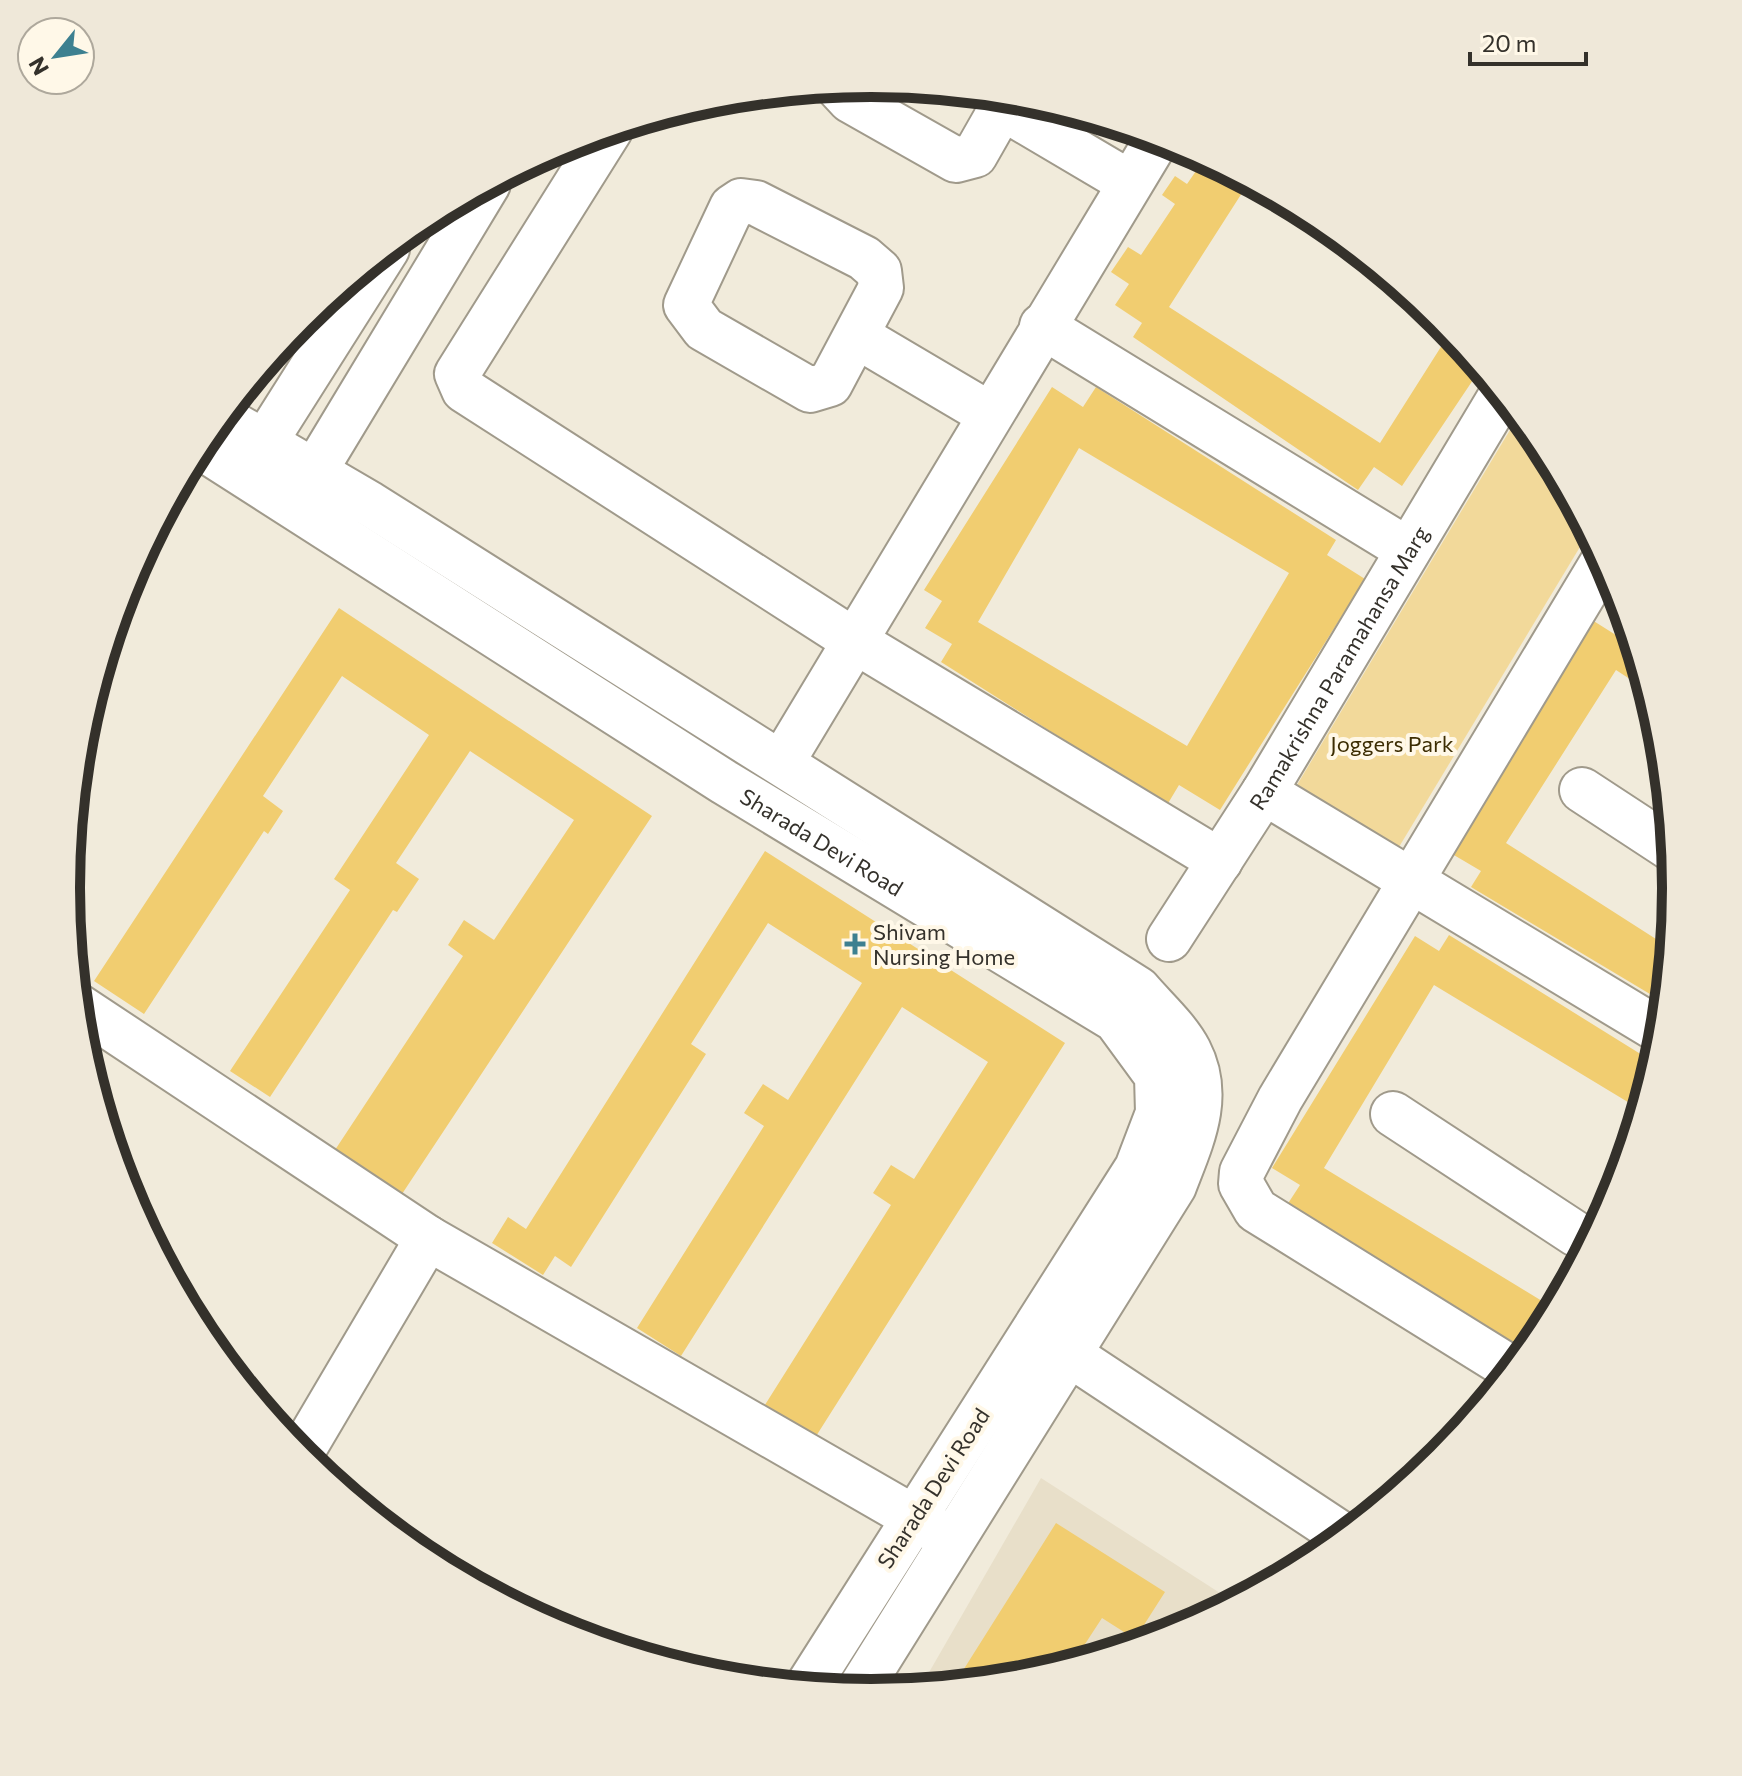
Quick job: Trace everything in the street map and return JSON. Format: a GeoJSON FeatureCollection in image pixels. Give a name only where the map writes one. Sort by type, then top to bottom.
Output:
{"type":"FeatureCollection","features":[{"type":"Feature","properties":{"kind":"street"},"geometry":{"type":"LineString","coordinates":[[848,98],[956,160],[975,155],[1002,108]]}},
{"type":"Feature","properties":{"kind":"street"},"geometry":{"type":"LineString","coordinates":[[1020,111],[1130,183]]}},
{"type":"Feature","properties":{"kind":"street"},"geometry":{"type":"LineString","coordinates":[[601,145],[457,374],[458,382],[477,399],[853,640],[1220,861]]}},
{"type":"Feature","properties":{"kind":"street"},"geometry":{"type":"LineString","coordinates":[[782,762],[1151,149]]}},
{"type":"Feature","properties":{"kind":"street"},"geometry":{"type":"LineString","coordinates":[[741,201],[756,203],[864,258],[879,271],[881,288],[857,336],[830,384],[810,390],[704,329],[686,305],[732,207],[741,201]]}},
{"type":"Feature","properties":{"kind":"street"},"geometry":{"type":"LineString","coordinates":[[213,449],[254,458],[304,488],[477,203]]}},
{"type":"Feature","properties":{"kind":"street"},"geometry":{"type":"LineString","coordinates":[[254,458],[370,276]]}},
{"type":"Feature","properties":{"kind":"street"},"geometry":{"type":"LineString","coordinates":[[1042,326],[1408,550]]}},
{"type":"Feature","properties":{"kind":"street"},"geometry":{"type":"LineString","coordinates":[[335,331],[384,356]]}},
{"type":"Feature","properties":{"kind":"street"},"geometry":{"type":"LineString","coordinates":[[857,336],[989,414]]}},
{"type":"Feature","properties":{"kind":"street","name":"Ramakrishna Paramahansa Marg"},"geometry":{"type":"LineString","coordinates":[[1169,939],[1264,792],[1497,403]]}},
{"type":"Feature","properties":{"kind":"street"},"geometry":{"type":"LineString","coordinates":[[229,427],[254,458]]}},
{"type":"Feature","properties":{"kind":"street","name":"Sharada Devi Road"},"geometry":{"type":"LineString","coordinates":[[304,488],[370,504],[738,734],[1138,989],[1188,1050],[1202,1093],[1193,1138],[1174,1186],[866,1679]]}},
{"type":"Feature","properties":{"kind":"street","name":"Sharada Devi Road"},"geometry":{"type":"LineString","coordinates":[[304,488],[710,773],[1116,1020],[1157,1076],[1158,1113],[1137,1168],[814,1676]]}},
{"type":"Feature","properties":{"kind":"street"},"geometry":{"type":"LineString","coordinates":[[1503,1364],[1256,1210],[1241,1184],[1242,1172],[1280,1099],[1596,573]]}},
{"type":"Feature","properties":{"kind":"street"},"geometry":{"type":"LineString","coordinates":[[710,773],[738,734]]}},
{"type":"Feature","properties":{"kind":"street"},"geometry":{"type":"LineString","coordinates":[[1582,790],[1660,841]]}},
{"type":"Feature","properties":{"kind":"street"},"geometry":{"type":"LineString","coordinates":[[1264,792],[1410,883],[1650,1025]]}},
{"type":"Feature","properties":{"kind":"street"},"geometry":{"type":"LineString","coordinates":[[91,1014],[428,1238],[953,1540]]}},
{"type":"Feature","properties":{"kind":"street"},"geometry":{"type":"LineString","coordinates":[[1393,1114],[1576,1234]]}},
{"type":"Feature","properties":{"kind":"street"},"geometry":{"type":"LineString","coordinates":[[307,1442],[428,1238]]}},
{"type":"Feature","properties":{"kind":"street"},"geometry":{"type":"LineString","coordinates":[[1069,1354],[1334,1529]]}},
{"type":"Feature","properties":{"kind":"shaded area"},"geometry":{"type":"Polygon","coordinates":[[[1041,1478],[1224,1595],[1174,1619],[1076,1652],[1025,1664],[927,1677],[1041,1478]]]}},
{"type":"Feature","properties":{"kind":"green space","name":"Joggers Park"},"geometry":{"type":"Polygon","coordinates":[[[1513,426],[1556,493],[1582,543],[1399,847],[1297,785],[1513,426]]]}},
{"type":"Feature","properties":{"kind":"building"},"geometry":{"type":"Polygon","coordinates":[[[1198,168],[1243,191],[1169,307],[1380,443],[1443,343],[1475,377],[1402,486],[1374,467],[1358,490],[1133,337],[1142,323],[1115,305],[1129,284],[1111,272],[1128,247],[1141,255],[1175,204],[1162,195],[1175,176],[1187,184],[1198,168]]]}},
{"type":"Feature","properties":{"kind":"building"},"geometry":{"type":"Polygon","coordinates":[[[1052,387],[1083,407],[1096,387],[1336,540],[1327,555],[1365,579],[1220,810],[1179,785],[1167,805],[941,662],[952,644],[925,628],[942,601],[924,590],[1052,387]],[[1079,448],[978,622],[1187,746],[1289,573],[1079,448]]]}},
{"type":"Feature","properties":{"kind":"building"},"geometry":{"type":"Polygon","coordinates":[[[339,608],[652,816],[402,1194],[335,1150],[463,956],[448,945],[464,920],[494,940],[574,820],[470,751],[396,863],[419,879],[397,912],[393,910],[270,1097],[230,1071],[350,890],[334,879],[429,735],[342,676],[263,796],[283,811],[268,834],[264,831],[144,1014],[94,981],[339,608]]]}},
{"type":"Feature","properties":{"kind":"building"},"geometry":{"type":"Polygon","coordinates":[[[1581,613],[1619,637],[1620,635],[1635,682],[1616,670],[1506,843],[1660,942],[1654,997],[1471,887],[1481,871],[1442,848],[1581,613]]]}},
{"type":"Feature","properties":{"kind":"building"},"geometry":{"type":"Polygon","coordinates":[[[765,851],[1065,1043],[813,1441],[763,1408],[891,1205],[873,1193],[891,1165],[914,1179],[988,1062],[902,1007],[681,1356],[637,1328],[764,1126],[744,1113],[763,1084],[788,1100],[862,983],[768,923],[691,1044],[706,1054],[571,1267],[555,1256],[543,1275],[492,1243],[508,1217],[526,1229],[765,851]]]}},
{"type":"Feature","properties":{"kind":"building"},"geometry":{"type":"Polygon","coordinates":[[[1449,935],[1644,1056],[1632,1104],[1434,985],[1324,1168],[1542,1301],[1575,1248],[1556,1284],[1514,1347],[1287,1205],[1300,1185],[1272,1168],[1415,936],[1439,951],[1449,935]]]}},
{"type":"Feature","properties":{"kind":"building"},"geometry":{"type":"Polygon","coordinates":[[[1056,1523],[1165,1592],[1140,1632],[1129,1635],[1102,1618],[1081,1651],[1034,1662],[1029,1659],[1025,1664],[962,1672],[1056,1523]]]}},
{"type":"Feature","properties":{"kind":"place","name":"Shivam Nursing Home"},"geometry":{"type":"Point","coordinates":[855,944]}}]}
